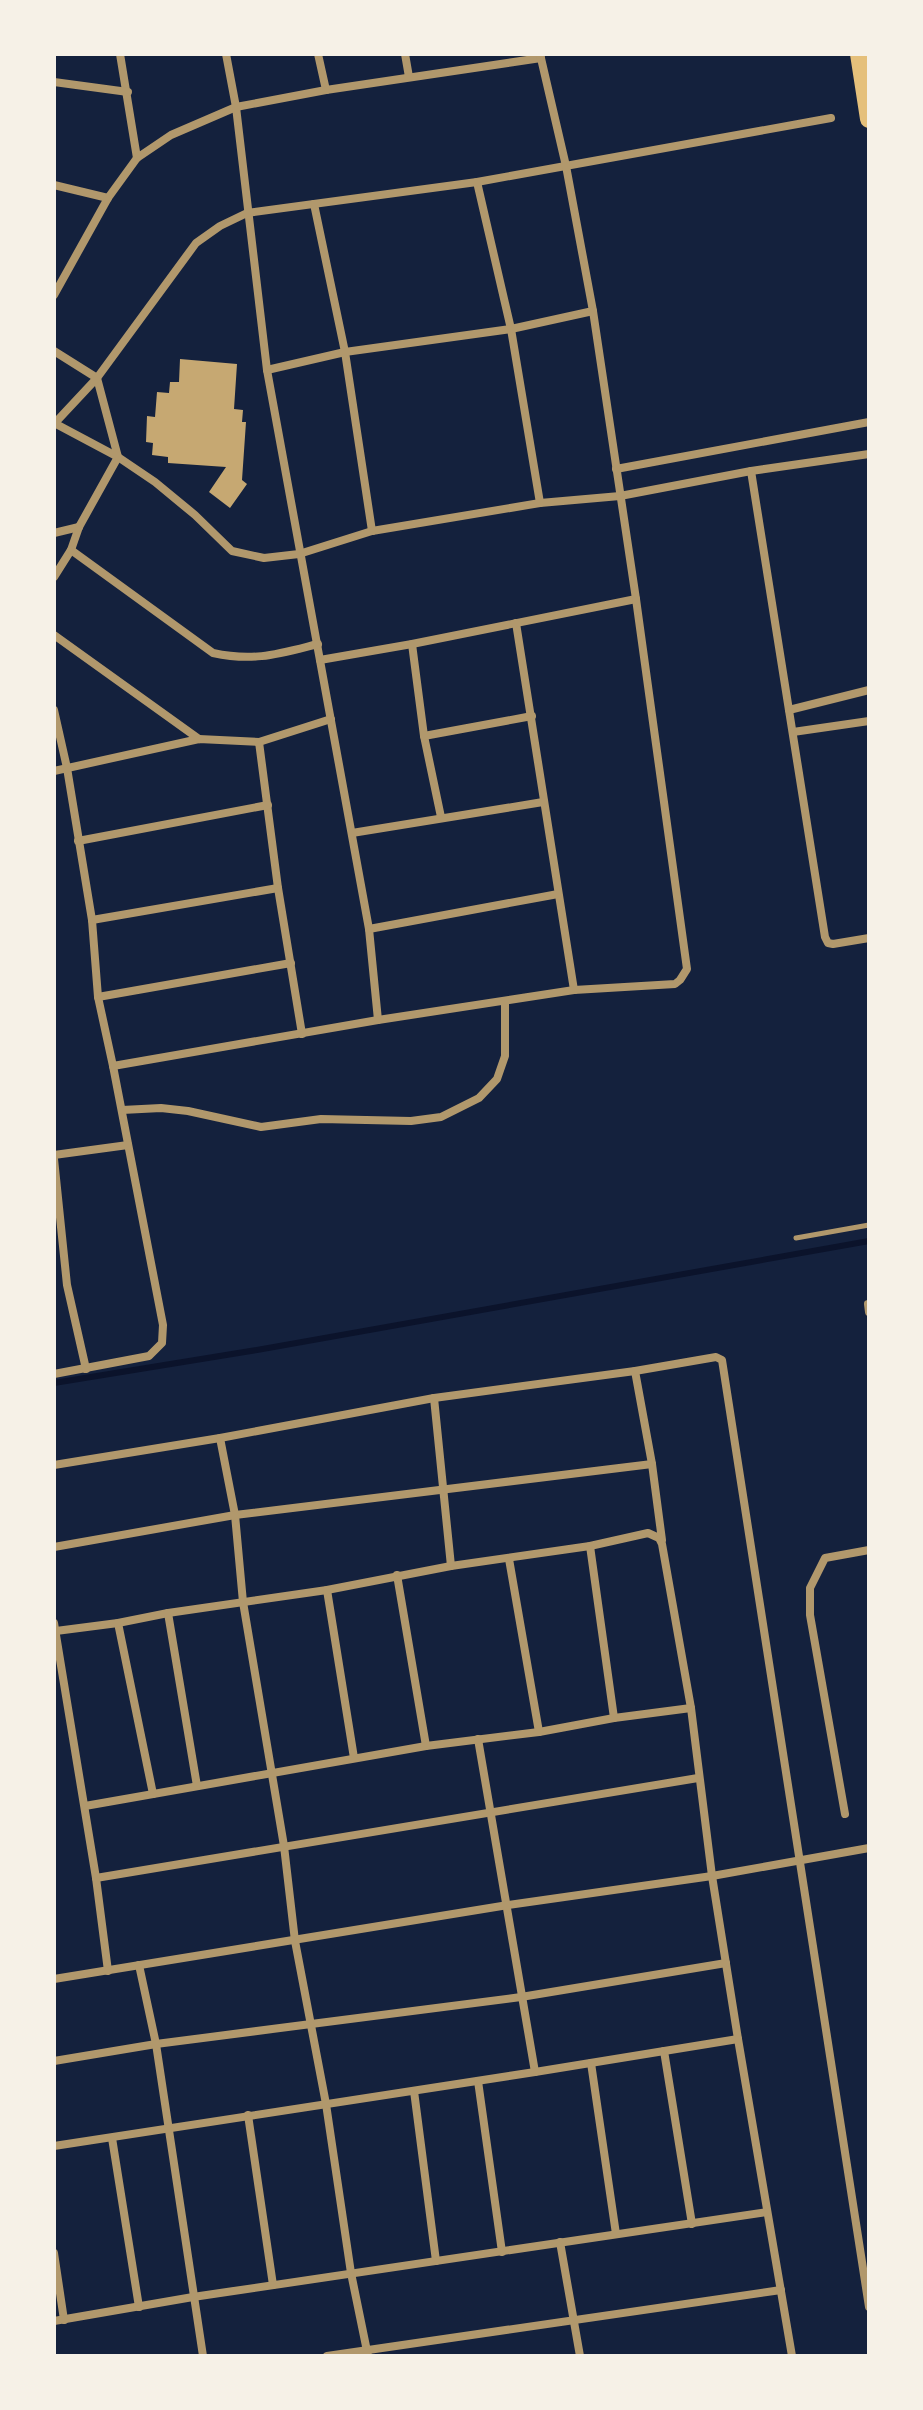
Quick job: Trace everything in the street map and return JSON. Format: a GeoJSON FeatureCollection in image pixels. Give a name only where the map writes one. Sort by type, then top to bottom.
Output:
{"type":"FeatureCollection","features":[{"type":"Feature","properties":{"kind":"highway"},"geometry":{"type":"LineString","coordinates":[[859,54],[869,119]]}},
{"type":"Feature","properties":{"kind":"street"},"geometry":{"type":"LineString","coordinates":[[120,54],[137,158]]}},
{"type":"Feature","properties":{"kind":"street"},"geometry":{"type":"LineString","coordinates":[[226,54],[236,107],[267,370],[369,929],[378,1020]]}},
{"type":"Feature","properties":{"kind":"street"},"geometry":{"type":"LineString","coordinates":[[318,54],[326,90]]}},
{"type":"Feature","properties":{"kind":"street"},"geometry":{"type":"LineString","coordinates":[[405,54],[409,77]]}},
{"type":"Feature","properties":{"kind":"street"},"geometry":{"type":"LineString","coordinates":[[54,295],[108,198],[137,158],[171,135],[236,107],[541,56],[566,166],[593,311],[687,969],[675,984],[574,990],[113,1066]]}},
{"type":"Feature","properties":{"kind":"street"},"geometry":{"type":"LineString","coordinates":[[54,82],[128,92]]}},
{"type":"Feature","properties":{"kind":"street"},"geometry":{"type":"LineString","coordinates":[[831,118],[477,182],[247,213],[220,226],[196,243],[97,378],[55,424],[118,457],[155,482],[232,551],[264,558],[299,554],[372,531],[540,503],[620,496],[751,471],[869,454]]}},
{"type":"Feature","properties":{"kind":"street"},"geometry":{"type":"LineString","coordinates":[[477,182],[511,329],[540,503]]}},
{"type":"Feature","properties":{"kind":"street"},"geometry":{"type":"LineString","coordinates":[[54,185],[108,198]]}},
{"type":"Feature","properties":{"kind":"street"},"geometry":{"type":"LineString","coordinates":[[314,204],[345,352],[372,531]]}},
{"type":"Feature","properties":{"kind":"street"},"geometry":{"type":"LineString","coordinates":[[267,370],[345,352],[511,329],[593,311]]}},
{"type":"Feature","properties":{"kind":"street"},"geometry":{"type":"LineString","coordinates":[[54,351],[97,378],[118,457],[54,577]]}},
{"type":"Feature","properties":{"kind":"street"},"geometry":{"type":"LineString","coordinates":[[616,469],[869,424]]}},
{"type":"Feature","properties":{"kind":"street"},"geometry":{"type":"LineString","coordinates":[[751,471],[825,937],[828,943],[833,944],[869,938]]}},
{"type":"Feature","properties":{"kind":"street"},"geometry":{"type":"LineString","coordinates":[[54,533],[79,527]]}},
{"type":"Feature","properties":{"kind":"street"},"geometry":{"type":"LineString","coordinates":[[71,550],[213,653],[237,658],[262,658],[318,644]]}},
{"type":"Feature","properties":{"kind":"street"},"geometry":{"type":"LineString","coordinates":[[320,660],[636,599]]}},
{"type":"Feature","properties":{"kind":"street"},"geometry":{"type":"LineString","coordinates":[[516,623],[574,990]]}},
{"type":"Feature","properties":{"kind":"street"},"geometry":{"type":"LineString","coordinates":[[54,635],[199,739]]}},
{"type":"Feature","properties":{"kind":"street"},"geometry":{"type":"LineString","coordinates":[[412,644],[424,736],[441,817]]}},
{"type":"Feature","properties":{"kind":"street"},"geometry":{"type":"LineString","coordinates":[[789,710],[869,690]]}},
{"type":"Feature","properties":{"kind":"street"},"geometry":{"type":"LineString","coordinates":[[54,710],[67,768],[92,920],[98,997],[163,1325],[162,1343],[149,1356],[54,1374]]}},
{"type":"Feature","properties":{"kind":"street"},"geometry":{"type":"LineString","coordinates":[[424,736],[532,716]]}},
{"type":"Feature","properties":{"kind":"street"},"geometry":{"type":"LineString","coordinates":[[54,771],[199,739],[259,742],[331,719]]}},
{"type":"Feature","properties":{"kind":"street"},"geometry":{"type":"LineString","coordinates":[[793,732],[869,721]]}},
{"type":"Feature","properties":{"kind":"street"},"geometry":{"type":"LineString","coordinates":[[259,742],[278,888],[302,1034]]}},
{"type":"Feature","properties":{"kind":"street"},"geometry":{"type":"LineString","coordinates":[[352,833],[543,802]]}},
{"type":"Feature","properties":{"kind":"street"},"geometry":{"type":"LineString","coordinates":[[78,841],[268,805]]}},
{"type":"Feature","properties":{"kind":"street"},"geometry":{"type":"LineString","coordinates":[[92,920],[278,888]]}},
{"type":"Feature","properties":{"kind":"street"},"geometry":{"type":"LineString","coordinates":[[369,929],[558,894]]}},
{"type":"Feature","properties":{"kind":"street"},"geometry":{"type":"LineString","coordinates":[[98,997],[291,963]]}},
{"type":"Feature","properties":{"kind":"street"},"geometry":{"type":"LineString","coordinates":[[122,1110],[161,1108],[188,1111],[261,1127],[321,1119],[411,1121],[441,1117],[479,1098],[497,1079],[505,1056],[505,1001]]}},
{"type":"Feature","properties":{"kind":"street"},"geometry":{"type":"LineString","coordinates":[[86,1369],[67,1285],[54,1157],[128,1145]]}},
{"type":"Feature","properties":{"kind":"street"},"geometry":{"type":"LineString","coordinates":[[54,1288],[67,1285]]}},
{"type":"Feature","properties":{"kind":"street"},"geometry":{"type":"LineString","coordinates":[[54,1465],[434,1398],[720,1358],[724,1364],[869,2307]]}},
{"type":"Feature","properties":{"kind":"street"},"geometry":{"type":"LineString","coordinates":[[635,1371],[691,1708],[712,1876],[792,2356]]}},
{"type":"Feature","properties":{"kind":"street"},"geometry":{"type":"LineString","coordinates":[[434,1398],[451,1566]]}},
{"type":"Feature","properties":{"kind":"street"},"geometry":{"type":"LineString","coordinates":[[220,1438],[235,1515],[243,1602],[284,1846],[295,1941],[326,2104],[351,2273],[367,2353]]}},
{"type":"Feature","properties":{"kind":"street"},"geometry":{"type":"LineString","coordinates":[[54,1547],[235,1515],[652,1464]]}},
{"type":"Feature","properties":{"kind":"street"},"geometry":{"type":"LineString","coordinates":[[108,1971],[55,1627],[118,1623],[327,1590],[397,1575],[590,1546],[648,1533],[659,1538],[662,1544]]}},
{"type":"Feature","properties":{"kind":"street"},"geometry":{"type":"LineString","coordinates":[[590,1546],[614,1718]]}},
{"type":"Feature","properties":{"kind":"street"},"geometry":{"type":"LineString","coordinates":[[845,1814],[810,1615],[810,1588],[825,1558],[869,1550]]}},
{"type":"Feature","properties":{"kind":"street"},"geometry":{"type":"LineString","coordinates":[[509,1559],[539,1732]]}},
{"type":"Feature","properties":{"kind":"street"},"geometry":{"type":"LineString","coordinates":[[397,1575],[426,1746]]}},
{"type":"Feature","properties":{"kind":"street"},"geometry":{"type":"LineString","coordinates":[[327,1590],[354,1758]]}},
{"type":"Feature","properties":{"kind":"street"},"geometry":{"type":"LineString","coordinates":[[168,1613],[197,1786]]}},
{"type":"Feature","properties":{"kind":"street"},"geometry":{"type":"LineString","coordinates":[[118,1623],[153,1794]]}},
{"type":"Feature","properties":{"kind":"street"},"geometry":{"type":"LineString","coordinates":[[85,1806],[426,1746],[691,1708]]}},
{"type":"Feature","properties":{"kind":"street"},"geometry":{"type":"LineString","coordinates":[[478,1739],[535,2072]]}},
{"type":"Feature","properties":{"kind":"street"},"geometry":{"type":"LineString","coordinates":[[96,1878],[698,1778]]}},
{"type":"Feature","properties":{"kind":"street"},"geometry":{"type":"LineString","coordinates":[[54,1979],[508,1905],[712,1876],[869,1848]]}},
{"type":"Feature","properties":{"kind":"street"},"geometry":{"type":"LineString","coordinates":[[54,2061],[156,2044],[521,1997],[726,1963]]}},
{"type":"Feature","properties":{"kind":"street"},"geometry":{"type":"LineString","coordinates":[[139,1965],[156,2044],[203,2356]]}},
{"type":"Feature","properties":{"kind":"street"},"geometry":{"type":"LineString","coordinates":[[54,2146],[738,2039]]}},
{"type":"Feature","properties":{"kind":"street"},"geometry":{"type":"LineString","coordinates":[[664,2051],[692,2224]]}},
{"type":"Feature","properties":{"kind":"street"},"geometry":{"type":"LineString","coordinates":[[591,2063],[616,2234]]}},
{"type":"Feature","properties":{"kind":"street"},"geometry":{"type":"LineString","coordinates":[[478,2081],[502,2252]]}},
{"type":"Feature","properties":{"kind":"street"},"geometry":{"type":"LineString","coordinates":[[414,2091],[436,2261]]}},
{"type":"Feature","properties":{"kind":"street"},"geometry":{"type":"LineString","coordinates":[[248,2115],[273,2285]]}},
{"type":"Feature","properties":{"kind":"street"},"geometry":{"type":"LineString","coordinates":[[112,2138],[139,2307]]}},
{"type":"Feature","properties":{"kind":"street"},"geometry":{"type":"LineString","coordinates":[[54,2321],[193,2297],[767,2212]]}},
{"type":"Feature","properties":{"kind":"street"},"geometry":{"type":"LineString","coordinates":[[560,2242],[580,2356]]}},
{"type":"Feature","properties":{"kind":"street"},"geometry":{"type":"LineString","coordinates":[[54,2253],[64,2320]]}},
{"type":"Feature","properties":{"kind":"street"},"geometry":{"type":"LineString","coordinates":[[327,2356],[367,2353],[781,2290]]}},
{"type":"Feature","properties":{"kind":"lane"},"geometry":{"type":"LineString","coordinates":[[796,1238],[869,1225]]}},
{"type":"Feature","properties":{"kind":"building"},"geometry":{"type":"Polygon","coordinates":[[[180,359],[237,364],[234,409],[243,410],[242,422],[246,422],[242,480],[247,484],[230,508],[209,492],[226,467],[168,463],[168,457],[152,455],[153,443],[146,442],[147,416],[155,417],[157,392],[169,393],[170,382],[179,382],[180,359]]]}},
{"type":"Feature","properties":{"kind":"waterway"},"geometry":{"type":"LineString","coordinates":[[54,1383],[869,1241]]}}]}
